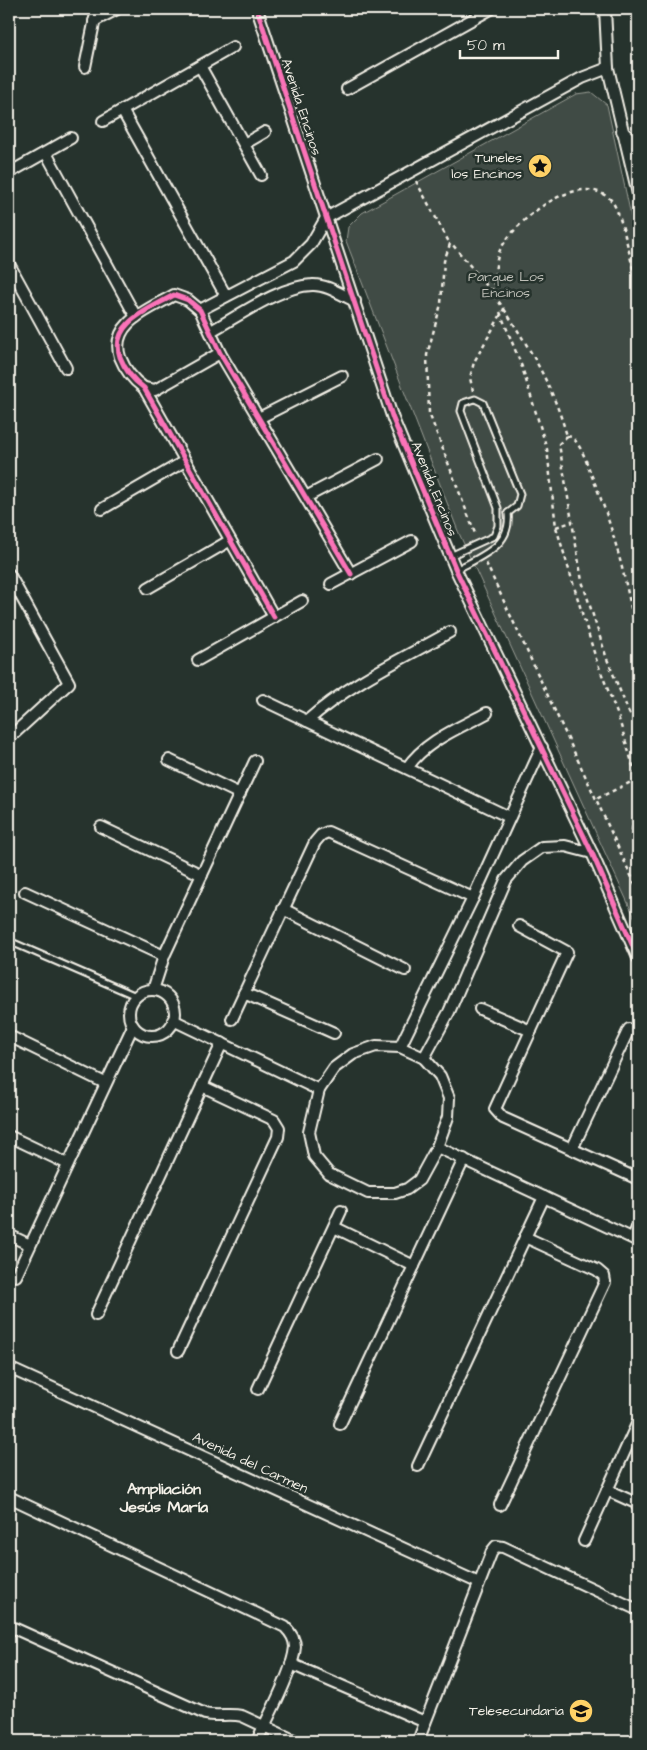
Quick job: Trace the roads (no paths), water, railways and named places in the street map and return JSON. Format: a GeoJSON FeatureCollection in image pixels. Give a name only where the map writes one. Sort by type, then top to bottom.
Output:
{"type":"FeatureCollection","features":[{"type":"Feature","properties":{"kind":"street"},"geometry":{"type":"LineString","coordinates":[[85,67],[97,9]]}},
{"type":"Feature","properties":{"kind":"street"},"geometry":{"type":"LineString","coordinates":[[94,21],[117,9]]}},
{"type":"Feature","properties":{"kind":"street","name":"Avenida Encinos"},"geometry":{"type":"LineString","coordinates":[[257,9],[393,418],[456,570],[592,853],[638,958]]}},
{"type":"Feature","properties":{"kind":"street"},"geometry":{"type":"LineString","coordinates":[[347,89],[491,9]]}},
{"type":"Feature","properties":{"kind":"street"},"geometry":{"type":"LineString","coordinates":[[605,9],[608,68],[638,194]]}},
{"type":"Feature","properties":{"kind":"street"},"geometry":{"type":"LineString","coordinates":[[103,121],[233,47]]}},
{"type":"Feature","properties":{"kind":"street"},"geometry":{"type":"LineString","coordinates":[[200,66],[261,175]]}},
{"type":"Feature","properties":{"kind":"street"},"geometry":{"type":"LineString","coordinates":[[200,310],[294,261],[304,253],[326,218],[582,78],[608,68]]}},
{"type":"Feature","properties":{"kind":"street"},"geometry":{"type":"LineString","coordinates":[[122,110],[226,296]]}},
{"type":"Feature","properties":{"kind":"street"},"geometry":{"type":"LineString","coordinates":[[622,131],[638,145]]}},
{"type":"Feature","properties":{"kind":"street"},"geometry":{"type":"LineString","coordinates":[[244,144],[265,132]]}},
{"type":"Feature","properties":{"kind":"street"},"geometry":{"type":"LineString","coordinates":[[9,174],[71,138]]}},
{"type":"Feature","properties":{"kind":"street"},"geometry":{"type":"LineString","coordinates":[[46,153],[136,317]]}},
{"type":"Feature","properties":{"kind":"street"},"geometry":{"type":"LineString","coordinates":[[9,264],[66,368]]}},
{"type":"Feature","properties":{"kind":"street"},"geometry":{"type":"LineString","coordinates":[[211,332],[294,288],[313,285],[325,287],[355,301]]}},
{"type":"Feature","properties":{"kind":"street"},"geometry":{"type":"LineString","coordinates":[[274,617],[229,541],[144,388],[127,372],[117,345],[122,329],[136,317],[174,296],[188,300],[200,310],[220,353],[351,574]]}},
{"type":"Feature","properties":{"kind":"street"},"geometry":{"type":"LineString","coordinates":[[144,388],[155,390],[220,353]]}},
{"type":"Feature","properties":{"kind":"street"},"geometry":{"type":"LineString","coordinates":[[259,418],[342,376]]}},
{"type":"Feature","properties":{"kind":"street"},"geometry":{"type":"LineString","coordinates":[[306,497],[378,459]]}},
{"type":"Feature","properties":{"kind":"street"},"geometry":{"type":"LineString","coordinates":[[102,509],[185,461]]}},
{"type":"Feature","properties":{"kind":"street"},"geometry":{"type":"LineString","coordinates":[[148,588],[229,541]]}},
{"type":"Feature","properties":{"kind":"street"},"geometry":{"type":"LineString","coordinates":[[331,584],[412,541]]}},
{"type":"Feature","properties":{"kind":"street"},"geometry":{"type":"LineString","coordinates":[[9,574],[69,683],[9,738]]}},
{"type":"Feature","properties":{"kind":"street"},"geometry":{"type":"LineString","coordinates":[[198,660],[302,601]]}},
{"type":"Feature","properties":{"kind":"street"},"geometry":{"type":"LineString","coordinates":[[308,721],[325,705],[340,695],[450,632]]}},
{"type":"Feature","properties":{"kind":"street"},"geometry":{"type":"LineString","coordinates":[[263,700],[509,817]]}},
{"type":"Feature","properties":{"kind":"street"},"geometry":{"type":"LineString","coordinates":[[407,768],[416,755],[431,744],[487,712]]}},
{"type":"Feature","properties":{"kind":"street"},"geometry":{"type":"LineString","coordinates":[[400,1047],[473,898],[542,747]]}},
{"type":"Feature","properties":{"kind":"street"},"geometry":{"type":"LineString","coordinates":[[169,760],[240,794]]}},
{"type":"Feature","properties":{"kind":"street"},"geometry":{"type":"LineString","coordinates":[[153,990],[164,956],[255,761]]}},
{"type":"Feature","properties":{"kind":"street"},"geometry":{"type":"LineString","coordinates":[[100,827],[202,875]]}},
{"type":"Feature","properties":{"kind":"street"},"geometry":{"type":"LineString","coordinates":[[232,1019],[315,842],[321,835],[328,832],[473,898]]}},
{"type":"Feature","properties":{"kind":"street"},"geometry":{"type":"LineString","coordinates":[[424,1058],[449,1012],[506,880],[522,861],[542,847],[565,846],[592,853]]}},
{"type":"Feature","properties":{"kind":"street"},"geometry":{"type":"LineString","coordinates":[[25,892],[164,956]]}},
{"type":"Feature","properties":{"kind":"street"},"geometry":{"type":"LineString","coordinates":[[283,909],[405,970]]}},
{"type":"Feature","properties":{"kind":"street"},"geometry":{"type":"LineString","coordinates":[[518,926],[566,952],[566,958],[530,1032],[496,1109],[503,1118],[638,1179]]}},
{"type":"Feature","properties":{"kind":"street"},"geometry":{"type":"LineString","coordinates":[[153,990],[163,993],[171,1000],[174,1010],[173,1020],[168,1029],[160,1034],[150,1036],[140,1033],[133,1026],[129,1011],[136,996],[153,990]]}},
{"type":"Feature","properties":{"kind":"street"},"geometry":{"type":"LineString","coordinates":[[244,992],[334,1033]]}},
{"type":"Feature","properties":{"kind":"street"},"geometry":{"type":"LineString","coordinates":[[480,1009],[530,1032]]}},
{"type":"Feature","properties":{"kind":"street"},"geometry":{"type":"LineString","coordinates":[[173,1020],[319,1090]]}},
{"type":"Feature","properties":{"kind":"street"},"geometry":{"type":"LineString","coordinates":[[16,1276],[105,1082],[133,1026]]}},
{"type":"Feature","properties":{"kind":"street"},"geometry":{"type":"LineString","coordinates":[[572,1149],[629,1029]]}},
{"type":"Feature","properties":{"kind":"street"},"geometry":{"type":"LineString","coordinates":[[9,1036],[105,1082]]}},
{"type":"Feature","properties":{"kind":"street"},"geometry":{"type":"LineString","coordinates":[[96,1315],[222,1043]]}},
{"type":"Feature","properties":{"kind":"street"},"geometry":{"type":"LineString","coordinates":[[376,1046],[400,1047],[424,1058],[440,1076],[448,1098],[448,1117],[438,1147],[419,1180],[407,1190],[395,1193],[368,1193],[344,1183],[329,1174],[314,1156],[308,1132],[319,1090],[334,1068],[353,1054],[376,1046]]}},
{"type":"Feature","properties":{"kind":"street"},"geometry":{"type":"LineString","coordinates":[[178,1351],[278,1137],[279,1128],[274,1120],[202,1086]]}},
{"type":"Feature","properties":{"kind":"street"},"geometry":{"type":"LineString","coordinates":[[9,1136],[68,1164]]}},
{"type":"Feature","properties":{"kind":"street"},"geometry":{"type":"LineString","coordinates":[[438,1147],[635,1239],[638,1226]]}},
{"type":"Feature","properties":{"kind":"street"},"geometry":{"type":"LineString","coordinates":[[340,1424],[464,1159]]}},
{"type":"Feature","properties":{"kind":"street"},"geometry":{"type":"LineString","coordinates":[[418,1466],[544,1197]]}},
{"type":"Feature","properties":{"kind":"street"},"geometry":{"type":"LineString","coordinates":[[258,1389],[341,1211]]}},
{"type":"Feature","properties":{"kind":"street"},"geometry":{"type":"LineString","coordinates":[[334,1227],[414,1266]]}},
{"type":"Feature","properties":{"kind":"street"},"geometry":{"type":"LineString","coordinates":[[9,1235],[30,1245]]}},
{"type":"Feature","properties":{"kind":"street"},"geometry":{"type":"LineString","coordinates":[[500,1505],[605,1282],[604,1276],[597,1270],[525,1237]]}},
{"type":"Feature","properties":{"kind":"street","name":"Avenida del Carmen"},"geometry":{"type":"LineString","coordinates":[[9,1368],[479,1583]]}},
{"type":"Feature","properties":{"kind":"street"},"geometry":{"type":"LineString","coordinates":[[584,1541],[638,1422]]}},
{"type":"Feature","properties":{"kind":"street"},"geometry":{"type":"LineString","coordinates":[[608,1490],[638,1504]]}},
{"type":"Feature","properties":{"kind":"street"},"geometry":{"type":"LineString","coordinates":[[9,1497],[285,1627],[293,1636],[295,1646],[291,1664],[257,1741]]}},
{"type":"Feature","properties":{"kind":"street"},"geometry":{"type":"LineString","coordinates":[[418,1741],[479,1583],[492,1551],[496,1546],[503,1546],[638,1610]]}},
{"type":"Feature","properties":{"kind":"street"},"geometry":{"type":"LineString","coordinates":[[9,1626],[205,1714],[217,1717],[234,1714],[242,1716],[296,1741]]}},
{"type":"Feature","properties":{"kind":"street"},"geometry":{"type":"LineString","coordinates":[[291,1664],[425,1722]]}},
{"type":"Feature","properties":{"kind":"lane"},"geometry":{"type":"LineString","coordinates":[[450,556],[494,536],[498,526],[498,508],[461,412],[463,403],[475,399],[483,403],[520,494],[517,506],[508,513]]}},
{"type":"Feature","properties":{"kind":"lane"},"geometry":{"type":"LineString","coordinates":[[498,508],[508,513]]}},
{"type":"Feature","properties":{"kind":"lane"},"geometry":{"type":"LineString","coordinates":[[456,570],[483,556],[505,537],[510,525],[508,513]]}},
{"type":"Feature","properties":{"kind":"lane"},"geometry":{"type":"LineString","coordinates":[[9,940],[136,996]]}},
{"type":"Feature","properties":{"kind":"place","name":"Tuneles los Encinos"},"geometry":{"type":"Point","coordinates":[540,166]}},
{"type":"Feature","properties":{"kind":"place","name":"Telesecundaria"},"geometry":{"type":"Point","coordinates":[581,1711]}},
{"type":"Feature","properties":{"kind":"district","name":"Ampliación Jesús María"},"geometry":{"type":"Point","coordinates":[164,1498]}},
{"type":"Feature","properties":{"kind":"park label","name":"Parque Los Encinos"},"geometry":{"type":"Point","coordinates":[506,286]}}]}
